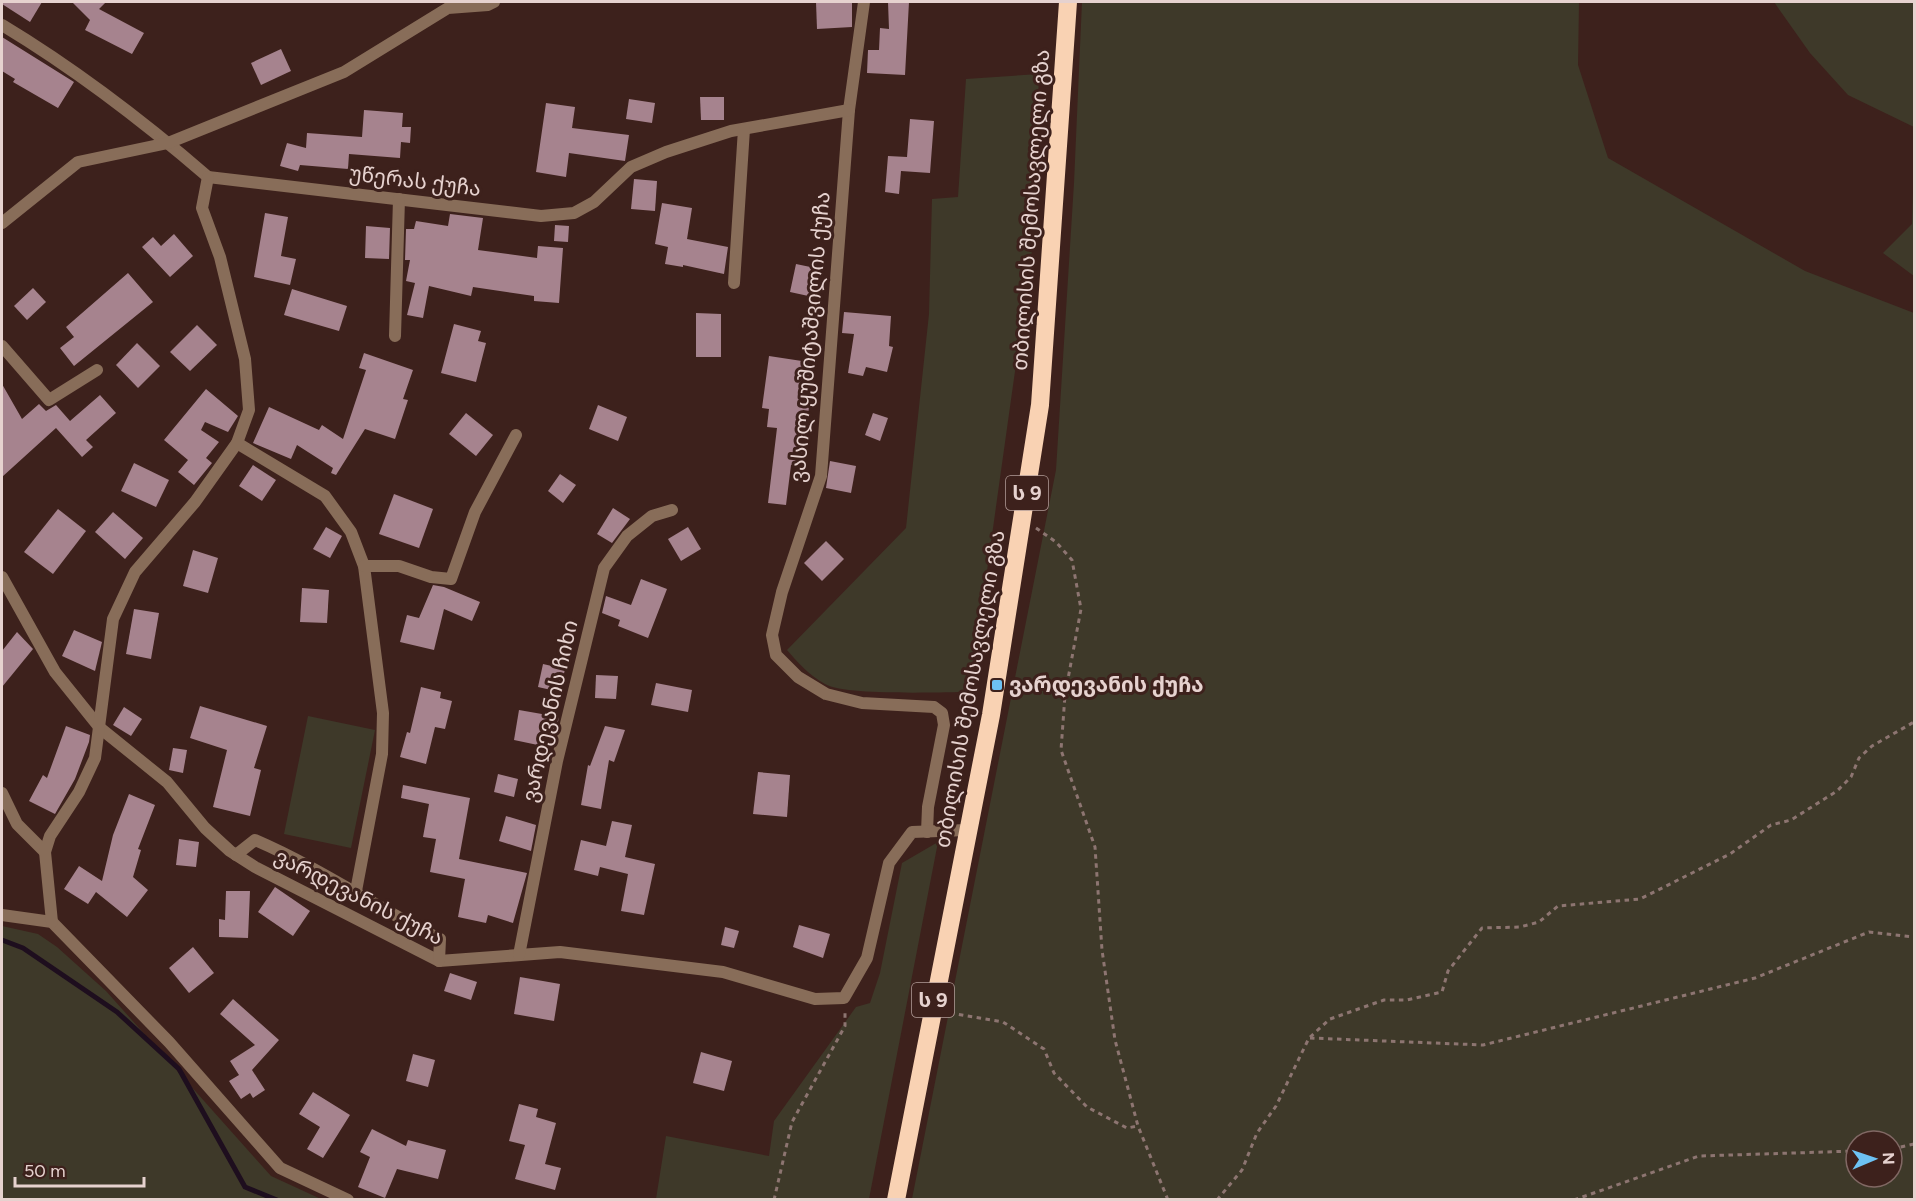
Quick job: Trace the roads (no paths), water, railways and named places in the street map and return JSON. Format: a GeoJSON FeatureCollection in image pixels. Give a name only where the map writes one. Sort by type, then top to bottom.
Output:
{"type":"FeatureCollection","features":[{"type":"Feature","properties":{"kind":"highway","name":"თბილისის შემოსავლელი გზა"},"geometry":{"type":"LineString","coordinates":[[896,1200],[931,1009],[991,715],[1040,405],[1068,2]]}},
{"type":"Feature","properties":{"kind":"street"},"geometry":{"type":"LineString","coordinates":[[2,224],[78,162],[168,143],[344,72],[448,8],[488,5],[494,2]]}},
{"type":"Feature","properties":{"kind":"street","name":"ვასილ ყუშიტაშვილის ქუჩა"},"geometry":{"type":"LineString","coordinates":[[864,2],[849,110],[821,476],[782,592],[772,635],[776,655],[798,677],[826,694],[862,703],[934,706],[942,713],[944,725],[928,807],[927,832]]}},
{"type":"Feature","properties":{"kind":"street"},"geometry":{"type":"LineString","coordinates":[[2,25],[55,57],[168,143],[208,177],[202,208],[220,257],[245,359],[249,410],[237,443],[195,502],[135,572],[113,619],[95,758],[79,792],[50,836],[45,852],[52,922]]}},
{"type":"Feature","properties":{"kind":"street","name":"უწერას ქუჩა"},"geometry":{"type":"LineString","coordinates":[[208,177],[541,216],[574,213],[594,202],[631,167],[666,152],[744,129],[849,110]]}},
{"type":"Feature","properties":{"kind":"street"},"geometry":{"type":"LineString","coordinates":[[734,283],[744,129]]}},
{"type":"Feature","properties":{"kind":"street"},"geometry":{"type":"LineString","coordinates":[[395,336],[399,199]]}},
{"type":"Feature","properties":{"kind":"street"},"geometry":{"type":"LineString","coordinates":[[2,346],[49,400],[97,370]]}},
{"type":"Feature","properties":{"kind":"street"},"geometry":{"type":"LineString","coordinates":[[364,566],[399,566],[431,577],[451,579],[475,512],[516,435]]}},
{"type":"Feature","properties":{"kind":"street"},"geometry":{"type":"LineString","coordinates":[[237,443],[325,496],[351,532],[364,566],[383,713],[382,754],[356,891]]}},
{"type":"Feature","properties":{"kind":"street","name":"ვარდევანის ჩიხი"},"geometry":{"type":"LineString","coordinates":[[519,955],[557,760],[604,568],[627,537],[652,516],[672,510]]}},
{"type":"Feature","properties":{"kind":"street","name":"ვარდევანის ქუჩა"},"geometry":{"type":"LineString","coordinates":[[2,577],[55,672],[100,728],[167,782],[205,828],[236,855],[439,961],[560,952],[723,972],[815,999],[844,998],[867,958],[889,863],[912,832],[927,832]]}},
{"type":"Feature","properties":{"kind":"street"},"geometry":{"type":"LineString","coordinates":[[2,793],[17,824],[45,852]]}},
{"type":"Feature","properties":{"kind":"street"},"geometry":{"type":"LineString","coordinates":[[927,832],[967,830]]}},
{"type":"Feature","properties":{"kind":"street"},"geometry":{"type":"LineString","coordinates":[[236,855],[255,840],[356,891],[389,914],[440,939],[439,961]]}},
{"type":"Feature","properties":{"kind":"street"},"geometry":{"type":"LineString","coordinates":[[2,915],[52,922],[169,1042],[280,1168],[348,1200]]}},
{"type":"Feature","properties":{"kind":"waterway"},"geometry":{"type":"LineString","coordinates":[[2,940],[23,948],[117,1012],[179,1069],[245,1187],[277,1200]]}},
{"type":"Feature","properties":{"kind":"place","name":"ვარდევანის ქუჩა"},"geometry":{"type":"Point","coordinates":[997,685]}}]}
